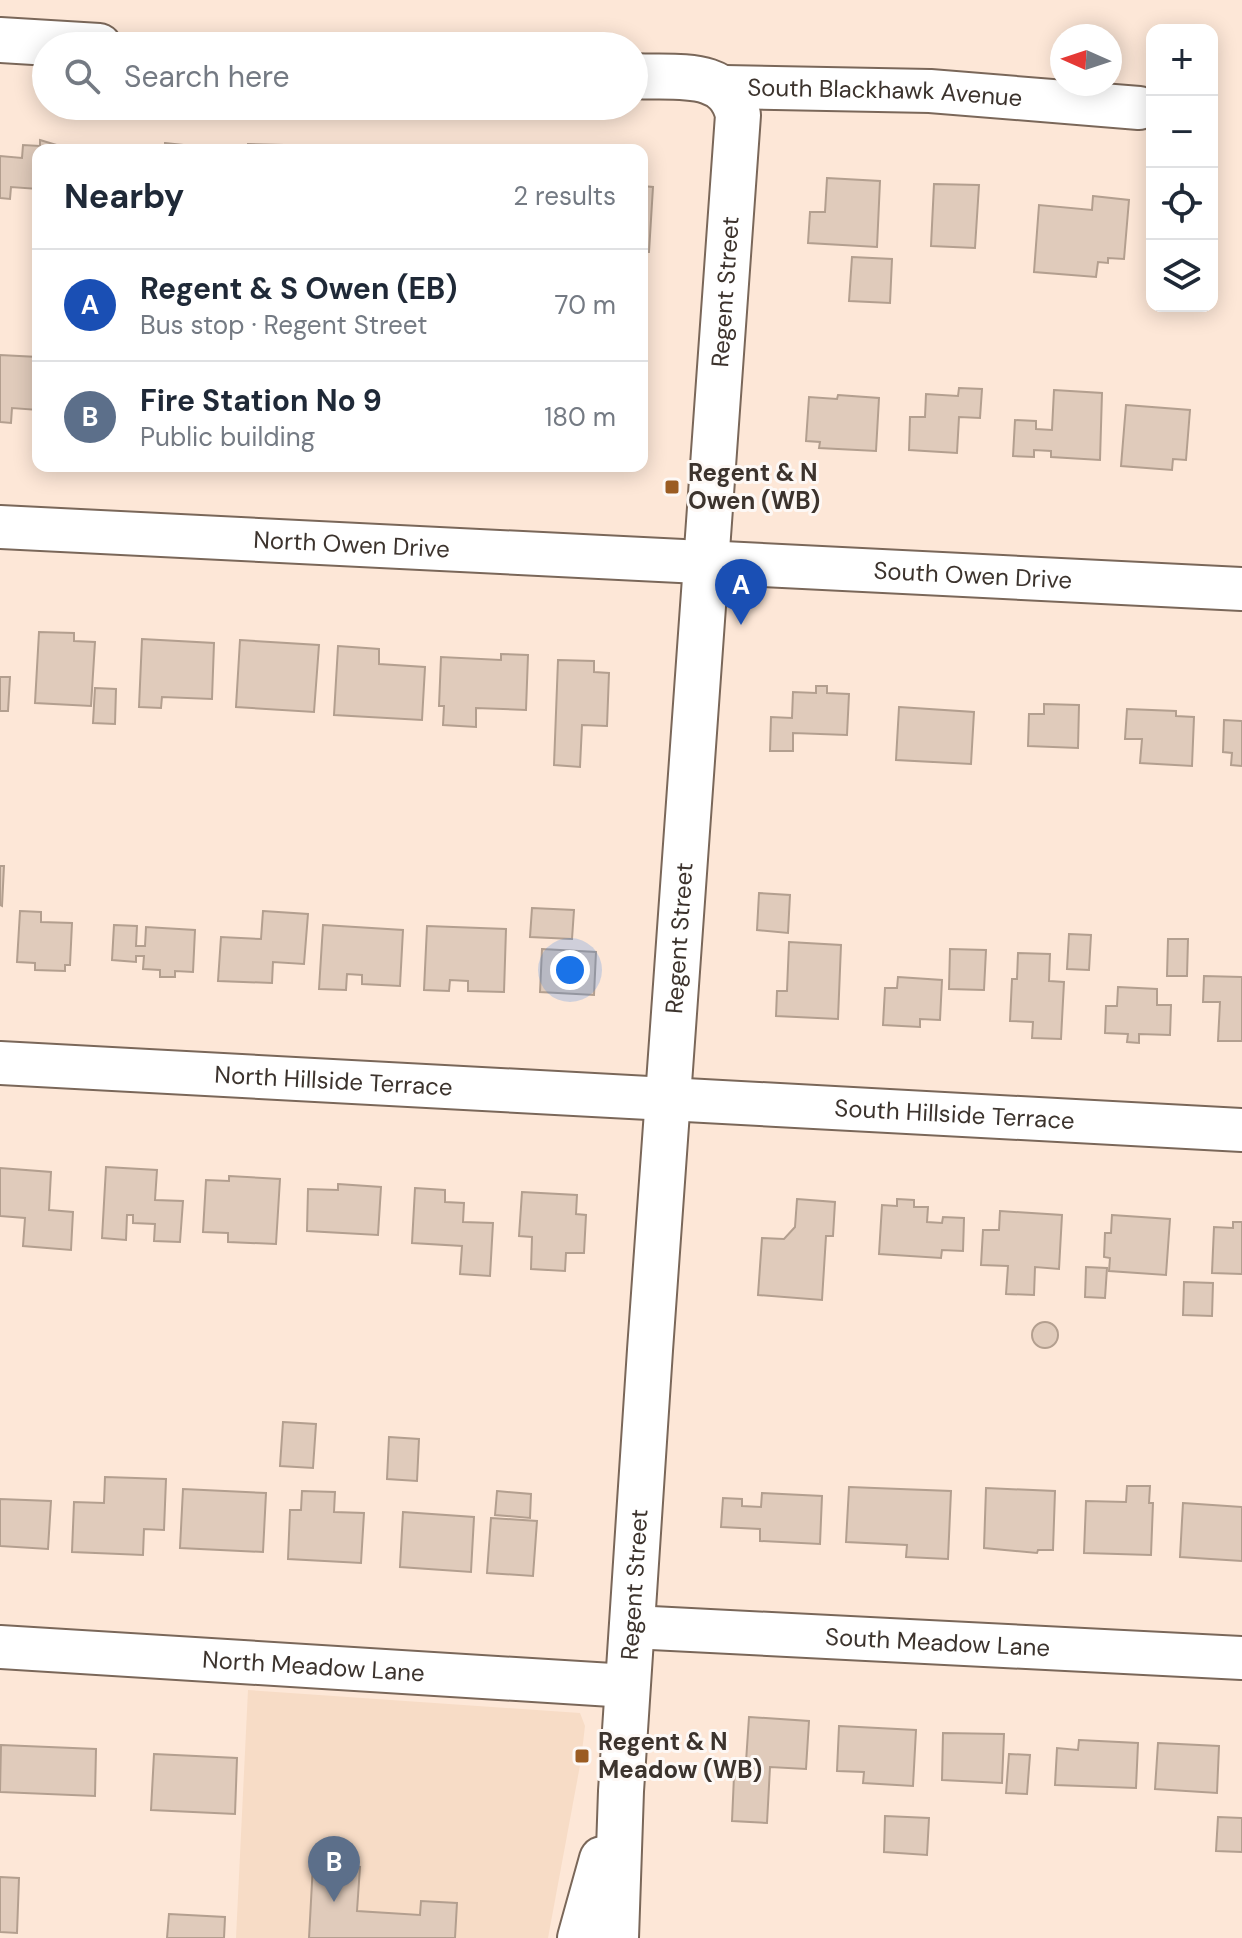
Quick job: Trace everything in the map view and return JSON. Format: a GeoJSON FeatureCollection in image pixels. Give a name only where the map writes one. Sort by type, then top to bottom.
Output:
{"type":"FeatureCollection","features":[{"type":"Feature","properties":{"kind":"street"},"geometry":{"type":"LineString","coordinates":[[0,40],[32,42]]}},
{"type":"Feature","properties":{"kind":"street"},"geometry":{"type":"LineString","coordinates":[[648,77],[714,81],[725,87]]}},
{"type":"Feature","properties":{"kind":"street","name":"South Blackhawk Avenue"},"geometry":{"type":"LineString","coordinates":[[725,87],[930,91],[1139,108]]}},
{"type":"Feature","properties":{"kind":"street","name":"Regent Street"},"geometry":{"type":"LineString","coordinates":[[616,1938],[628,1686],[738,115],[734,98],[725,87]]}},
{"type":"Feature","properties":{"kind":"street","name":"North Owen Drive"},"geometry":{"type":"LineString","coordinates":[[0,527],[705,561]]}},
{"type":"Feature","properties":{"kind":"street","name":"South Owen Drive"},"geometry":{"type":"LineString","coordinates":[[705,561],[1242,589]]}},
{"type":"Feature","properties":{"kind":"street","name":"North Hillside Terrace"},"geometry":{"type":"LineString","coordinates":[[0,1063],[669,1101]]}},
{"type":"Feature","properties":{"kind":"street","name":"South Hillside Terrace"},"geometry":{"type":"LineString","coordinates":[[669,1101],[1242,1130]]}},
{"type":"Feature","properties":{"kind":"street","name":"South Meadow Lane"},"geometry":{"type":"LineString","coordinates":[[632,1627],[1242,1658]]}},
{"type":"Feature","properties":{"kind":"street","name":"North Meadow Lane"},"geometry":{"type":"LineString","coordinates":[[0,1647],[628,1686]]}},
{"type":"Feature","properties":{"kind":"street","name":"Regent Street"},"geometry":{"type":"LineString","coordinates":[[580,1938],[621,1791]]}},
{"type":"Feature","properties":{"kind":"shaded area"},"geometry":{"type":"Polygon","coordinates":[[[248,1690],[580,1713],[585,1726],[581,1760],[548,1938],[236,1938],[248,1690]]]}},
{"type":"Feature","properties":{"kind":"building"},"geometry":{"type":"Polygon","coordinates":[[[23,145],[32,146],[32,189],[11,187],[10,199],[0,198],[0,156],[22,158],[23,145]]]}},
{"type":"Feature","properties":{"kind":"building"},"geometry":{"type":"Polygon","coordinates":[[[827,178],[880,181],[877,247],[808,243],[810,212],[825,212],[827,178]]]}},
{"type":"Feature","properties":{"kind":"building"},"geometry":{"type":"Polygon","coordinates":[[[934,184],[979,185],[975,248],[931,246],[934,184]]]}},
{"type":"Feature","properties":{"kind":"building"},"geometry":{"type":"Polygon","coordinates":[[[648,187],[653,187],[648,252],[648,187]]]}},
{"type":"Feature","properties":{"kind":"building"},"geometry":{"type":"Polygon","coordinates":[[[1093,196],[1129,200],[1124,259],[1108,258],[1108,263],[1098,262],[1096,277],[1034,272],[1039,205],[1092,210],[1093,196]]]}},
{"type":"Feature","properties":{"kind":"building"},"geometry":{"type":"Polygon","coordinates":[[[852,257],[892,259],[890,303],[849,301],[852,257]]]}},
{"type":"Feature","properties":{"kind":"building"},"geometry":{"type":"Polygon","coordinates":[[[0,355],[32,357],[32,410],[12,408],[11,423],[0,422],[0,355]]]}},
{"type":"Feature","properties":{"kind":"building"},"geometry":{"type":"Polygon","coordinates":[[[959,388],[982,389],[980,418],[959,417],[957,453],[909,450],[910,417],[925,417],[926,394],[958,396],[959,388]]]}},
{"type":"Feature","properties":{"kind":"building"},"geometry":{"type":"Polygon","coordinates":[[[1054,390],[1102,393],[1100,460],[1051,457],[1051,451],[1034,450],[1034,457],[1013,456],[1015,420],[1036,421],[1036,429],[1052,430],[1054,390]]]}},
{"type":"Feature","properties":{"kind":"building"},"geometry":{"type":"Polygon","coordinates":[[[838,395],[879,398],[876,451],[819,448],[820,442],[806,441],[809,397],[837,399],[838,395]]]}},
{"type":"Feature","properties":{"kind":"building"},"geometry":{"type":"Polygon","coordinates":[[[1126,405],[1190,410],[1186,460],[1173,459],[1172,470],[1121,466],[1126,405]]]}},
{"type":"Feature","properties":{"kind":"building"},"geometry":{"type":"Polygon","coordinates":[[[39,632],[74,633],[74,641],[95,642],[91,706],[35,703],[39,632]]]}},
{"type":"Feature","properties":{"kind":"building"},"geometry":{"type":"Polygon","coordinates":[[[142,639],[214,643],[212,699],[162,697],[161,708],[139,707],[142,639]]]}},
{"type":"Feature","properties":{"kind":"building"},"geometry":{"type":"Polygon","coordinates":[[[240,640],[319,645],[314,712],[236,707],[240,640]]]}},
{"type":"Feature","properties":{"kind":"building"},"geometry":{"type":"Polygon","coordinates":[[[338,646],[379,649],[379,664],[425,667],[422,720],[334,715],[338,646]]]}},
{"type":"Feature","properties":{"kind":"building"},"geometry":{"type":"Polygon","coordinates":[[[501,654],[528,655],[526,710],[476,708],[476,727],[443,725],[444,706],[439,706],[441,657],[501,660],[501,654]]]}},
{"type":"Feature","properties":{"kind":"building"},"geometry":{"type":"Polygon","coordinates":[[[558,660],[594,661],[594,672],[609,673],[607,726],[582,725],[580,767],[554,765],[558,660]]]}},
{"type":"Feature","properties":{"kind":"building"},"geometry":{"type":"Polygon","coordinates":[[[0,677],[10,677],[8,711],[0,711],[0,677]]]}},
{"type":"Feature","properties":{"kind":"building"},"geometry":{"type":"Polygon","coordinates":[[[816,686],[827,686],[827,693],[849,694],[847,735],[793,733],[793,751],[770,751],[771,717],[792,718],[793,692],[816,693],[816,686]]]}},
{"type":"Feature","properties":{"kind":"building"},"geometry":{"type":"Polygon","coordinates":[[[95,688],[116,689],[115,724],[93,723],[95,688]]]}},
{"type":"Feature","properties":{"kind":"building"},"geometry":{"type":"Polygon","coordinates":[[[1044,704],[1079,705],[1078,748],[1028,746],[1029,714],[1044,714],[1044,704]]]}},
{"type":"Feature","properties":{"kind":"building"},"geometry":{"type":"Polygon","coordinates":[[[899,707],[974,712],[971,764],[896,760],[899,707]]]}},
{"type":"Feature","properties":{"kind":"building"},"geometry":{"type":"Polygon","coordinates":[[[1127,709],[1176,711],[1176,716],[1194,717],[1192,766],[1140,763],[1142,739],[1125,739],[1127,709]]]}},
{"type":"Feature","properties":{"kind":"building"},"geometry":{"type":"Polygon","coordinates":[[[1224,720],[1242,721],[1242,766],[1231,765],[1232,753],[1223,752],[1224,720]]]}},
{"type":"Feature","properties":{"kind":"building"},"geometry":{"type":"Polygon","coordinates":[[[0,866],[4,866],[2,906],[0,905],[0,866]]]}},
{"type":"Feature","properties":{"kind":"building"},"geometry":{"type":"Polygon","coordinates":[[[759,893],[790,895],[788,933],[757,930],[759,893]]]}},
{"type":"Feature","properties":{"kind":"building"},"geometry":{"type":"Polygon","coordinates":[[[532,908],[574,910],[572,939],[530,937],[532,908]]]}},
{"type":"Feature","properties":{"kind":"building"},"geometry":{"type":"Polygon","coordinates":[[[20,911],[41,912],[41,922],[72,923],[70,965],[65,965],[65,971],[35,970],[35,963],[17,962],[20,911]]]}},
{"type":"Feature","properties":{"kind":"building"},"geometry":{"type":"Polygon","coordinates":[[[263,911],[308,914],[304,964],[273,962],[272,983],[218,981],[221,937],[261,939],[263,911]]]}},
{"type":"Feature","properties":{"kind":"building"},"geometry":{"type":"Polygon","coordinates":[[[114,925],[137,926],[136,946],[145,946],[146,927],[195,930],[193,972],[175,971],[175,977],[160,977],[160,970],[143,969],[144,956],[136,956],[136,962],[112,960],[114,925]]]}},
{"type":"Feature","properties":{"kind":"building"},"geometry":{"type":"Polygon","coordinates":[[[323,925],[403,930],[400,986],[362,984],[362,975],[347,974],[346,990],[319,989],[323,925]]]}},
{"type":"Feature","properties":{"kind":"building"},"geometry":{"type":"Polygon","coordinates":[[[427,926],[506,929],[504,992],[468,991],[468,981],[450,980],[449,991],[424,990],[427,926]]]}},
{"type":"Feature","properties":{"kind":"building"},"geometry":{"type":"Polygon","coordinates":[[[1069,934],[1091,935],[1089,970],[1067,969],[1069,934]]]}},
{"type":"Feature","properties":{"kind":"building"},"geometry":{"type":"Polygon","coordinates":[[[1168,939],[1188,939],[1187,976],[1167,976],[1168,939]]]}},
{"type":"Feature","properties":{"kind":"building"},"geometry":{"type":"Polygon","coordinates":[[[789,942],[841,945],[838,1019],[776,1016],[777,991],[787,991],[789,942]]]}},
{"type":"Feature","properties":{"kind":"building"},"geometry":{"type":"Polygon","coordinates":[[[542,949],[596,952],[594,995],[540,992],[542,949]]]}},
{"type":"Feature","properties":{"kind":"building"},"geometry":{"type":"Polygon","coordinates":[[[950,949],[986,950],[984,990],[949,989],[950,949]]]}},
{"type":"Feature","properties":{"kind":"building"},"geometry":{"type":"Polygon","coordinates":[[[1018,953],[1050,954],[1049,981],[1064,982],[1061,1039],[1032,1038],[1033,1022],[1010,1021],[1012,979],[1017,979],[1018,953]]]}},
{"type":"Feature","properties":{"kind":"building"},"geometry":{"type":"Polygon","coordinates":[[[1204,976],[1242,977],[1242,1041],[1218,1041],[1220,1002],[1203,1002],[1204,976]]]}},
{"type":"Feature","properties":{"kind":"building"},"geometry":{"type":"Polygon","coordinates":[[[898,977],[942,980],[940,1020],[920,1019],[920,1027],[883,1025],[885,988],[897,988],[898,977]]]}},
{"type":"Feature","properties":{"kind":"building"},"geometry":{"type":"Polygon","coordinates":[[[1118,987],[1157,989],[1157,1005],[1171,1005],[1170,1035],[1139,1034],[1139,1043],[1127,1042],[1128,1034],[1105,1033],[1106,1006],[1117,1006],[1118,987]]]}},
{"type":"Feature","properties":{"kind":"building"},"geometry":{"type":"Polygon","coordinates":[[[106,1167],[157,1170],[155,1200],[183,1201],[180,1242],[154,1241],[155,1224],[133,1223],[133,1215],[127,1215],[126,1240],[102,1238],[106,1167]]]}},
{"type":"Feature","properties":{"kind":"building"},"geometry":{"type":"Polygon","coordinates":[[[0,1168],[51,1172],[49,1210],[73,1212],[71,1250],[23,1246],[25,1218],[0,1216],[0,1168]]]}},
{"type":"Feature","properties":{"kind":"building"},"geometry":{"type":"Polygon","coordinates":[[[229,1176],[280,1179],[276,1244],[228,1242],[228,1233],[203,1232],[206,1180],[229,1181],[229,1176]]]}},
{"type":"Feature","properties":{"kind":"building"},"geometry":{"type":"Polygon","coordinates":[[[338,1184],[381,1187],[378,1235],[307,1231],[308,1189],[338,1190],[338,1184]]]}},
{"type":"Feature","properties":{"kind":"building"},"geometry":{"type":"Polygon","coordinates":[[[415,1188],[445,1190],[445,1202],[464,1203],[463,1222],[493,1223],[490,1276],[460,1274],[462,1246],[412,1243],[415,1188]]]}},
{"type":"Feature","properties":{"kind":"building"},"geometry":{"type":"Polygon","coordinates":[[[522,1192],[577,1195],[576,1214],[586,1215],[584,1253],[566,1253],[565,1271],[531,1269],[532,1237],[519,1236],[522,1192]]]}},
{"type":"Feature","properties":{"kind":"building"},"geometry":{"type":"Polygon","coordinates":[[[797,1199],[835,1202],[833,1236],[826,1236],[822,1300],[758,1295],[762,1238],[784,1239],[795,1227],[797,1199]]]}},
{"type":"Feature","properties":{"kind":"building"},"geometry":{"type":"Polygon","coordinates":[[[897,1199],[914,1200],[914,1207],[928,1207],[927,1222],[942,1223],[943,1217],[964,1218],[963,1251],[942,1250],[941,1258],[879,1254],[882,1205],[897,1206],[897,1199]]]}},
{"type":"Feature","properties":{"kind":"building"},"geometry":{"type":"Polygon","coordinates":[[[1000,1211],[1062,1215],[1059,1269],[1035,1267],[1034,1295],[1006,1294],[1008,1266],[981,1265],[983,1230],[999,1230],[1000,1211]]]}},
{"type":"Feature","properties":{"kind":"building"},"geometry":{"type":"Polygon","coordinates":[[[1112,1215],[1170,1219],[1166,1275],[1109,1271],[1110,1258],[1104,1257],[1105,1233],[1111,1233],[1112,1215]]]}},
{"type":"Feature","properties":{"kind":"building"},"geometry":{"type":"Polygon","coordinates":[[[1233,1222],[1242,1222],[1242,1274],[1212,1273],[1214,1227],[1233,1228],[1233,1222]]]}},
{"type":"Feature","properties":{"kind":"building"},"geometry":{"type":"Polygon","coordinates":[[[1086,1267],[1107,1268],[1105,1298],[1085,1297],[1086,1267]]]}},
{"type":"Feature","properties":{"kind":"building"},"geometry":{"type":"Polygon","coordinates":[[[1184,1282],[1213,1283],[1212,1316],[1183,1315],[1184,1282]]]}},
{"type":"Feature","properties":{"kind":"building"},"geometry":{"type":"Polygon","coordinates":[[[1045,1322],[1054,1326],[1058,1335],[1054,1344],[1045,1348],[1036,1344],[1032,1335],[1036,1326],[1045,1322]]]}},
{"type":"Feature","properties":{"kind":"building"},"geometry":{"type":"Polygon","coordinates":[[[283,1422],[316,1424],[313,1468],[280,1466],[283,1422]]]}},
{"type":"Feature","properties":{"kind":"building"},"geometry":{"type":"Polygon","coordinates":[[[389,1437],[419,1439],[417,1481],[387,1479],[389,1437]]]}},
{"type":"Feature","properties":{"kind":"building"},"geometry":{"type":"Polygon","coordinates":[[[105,1477],[166,1479],[164,1530],[144,1529],[143,1555],[72,1552],[74,1502],[104,1503],[105,1477]]]}},
{"type":"Feature","properties":{"kind":"building"},"geometry":{"type":"Polygon","coordinates":[[[1127,1486],[1150,1486],[1149,1503],[1153,1503],[1151,1555],[1084,1553],[1086,1501],[1126,1502],[1127,1486]]]}},
{"type":"Feature","properties":{"kind":"building"},"geometry":{"type":"Polygon","coordinates":[[[849,1487],[951,1491],[948,1559],[906,1557],[907,1545],[846,1542],[849,1487]]]}},
{"type":"Feature","properties":{"kind":"building"},"geometry":{"type":"Polygon","coordinates":[[[986,1488],[1055,1491],[1053,1550],[1038,1550],[1037,1553],[984,1548],[986,1488]]]}},
{"type":"Feature","properties":{"kind":"building"},"geometry":{"type":"Polygon","coordinates":[[[183,1489],[266,1493],[263,1552],[180,1548],[183,1489]]]}},
{"type":"Feature","properties":{"kind":"building"},"geometry":{"type":"Polygon","coordinates":[[[302,1491],[335,1492],[334,1512],[364,1513],[361,1563],[288,1559],[290,1510],[301,1510],[302,1491]]]}},
{"type":"Feature","properties":{"kind":"building"},"geometry":{"type":"Polygon","coordinates":[[[497,1491],[531,1494],[530,1518],[495,1515],[497,1491]]]}},
{"type":"Feature","properties":{"kind":"building"},"geometry":{"type":"Polygon","coordinates":[[[762,1493],[822,1496],[820,1544],[760,1541],[760,1529],[721,1527],[723,1498],[742,1499],[742,1506],[761,1507],[762,1493]]]}},
{"type":"Feature","properties":{"kind":"building"},"geometry":{"type":"Polygon","coordinates":[[[0,1499],[51,1501],[48,1549],[0,1546],[0,1499]]]}},
{"type":"Feature","properties":{"kind":"building"},"geometry":{"type":"Polygon","coordinates":[[[1183,1503],[1242,1507],[1242,1561],[1180,1557],[1183,1503]]]}},
{"type":"Feature","properties":{"kind":"building"},"geometry":{"type":"Polygon","coordinates":[[[403,1512],[474,1517],[471,1572],[400,1567],[403,1512]]]}},
{"type":"Feature","properties":{"kind":"building"},"geometry":{"type":"Polygon","coordinates":[[[491,1518],[537,1521],[533,1576],[487,1573],[491,1518]]]}},
{"type":"Feature","properties":{"kind":"building"},"geometry":{"type":"Polygon","coordinates":[[[749,1717],[809,1721],[806,1769],[770,1767],[767,1823],[732,1821],[734,1776],[745,1777],[749,1717]]]}},
{"type":"Feature","properties":{"kind":"building"},"geometry":{"type":"Polygon","coordinates":[[[839,1726],[916,1730],[913,1786],[863,1783],[864,1772],[837,1771],[839,1726]]]}},
{"type":"Feature","properties":{"kind":"building"},"geometry":{"type":"Polygon","coordinates":[[[943,1733],[1004,1734],[1002,1783],[942,1780],[943,1733]]]}},
{"type":"Feature","properties":{"kind":"building"},"geometry":{"type":"Polygon","coordinates":[[[1079,1740],[1138,1743],[1136,1788],[1055,1785],[1057,1748],[1078,1750],[1079,1740]]]}},
{"type":"Feature","properties":{"kind":"building"},"geometry":{"type":"Polygon","coordinates":[[[1158,1743],[1219,1746],[1217,1793],[1155,1789],[1158,1743]]]}},
{"type":"Feature","properties":{"kind":"building"},"geometry":{"type":"Polygon","coordinates":[[[1,1745],[96,1749],[95,1796],[0,1792],[1,1745]]]}},
{"type":"Feature","properties":{"kind":"building"},"geometry":{"type":"Polygon","coordinates":[[[154,1754],[237,1758],[235,1814],[151,1810],[154,1754]]]}},
{"type":"Feature","properties":{"kind":"building"},"geometry":{"type":"Polygon","coordinates":[[[1009,1754],[1030,1755],[1027,1794],[1006,1793],[1009,1754]]]}},
{"type":"Feature","properties":{"kind":"building"},"geometry":{"type":"Polygon","coordinates":[[[885,1816],[929,1818],[927,1855],[884,1852],[885,1816]]]}},
{"type":"Feature","properties":{"kind":"building"},"geometry":{"type":"Polygon","coordinates":[[[1218,1817],[1242,1818],[1242,1852],[1216,1851],[1218,1817]]]}},
{"type":"Feature","properties":{"kind":"building"},"geometry":{"type":"Polygon","coordinates":[[[313,1864],[360,1867],[357,1911],[420,1915],[421,1901],[457,1903],[455,1938],[309,1938],[313,1864]]]}},
{"type":"Feature","properties":{"kind":"building"},"geometry":{"type":"Polygon","coordinates":[[[0,1877],[19,1878],[17,1933],[0,1932],[0,1877]]]}},
{"type":"Feature","properties":{"kind":"building"},"geometry":{"type":"Polygon","coordinates":[[[169,1914],[225,1917],[224,1938],[167,1938],[169,1914]]]}},
{"type":"Feature","properties":{"kind":"place","name":"Regent & N Owen (WB)"},"geometry":{"type":"Point","coordinates":[672,487]}},
{"type":"Feature","properties":{"kind":"place","name":"Regent & S Owen (EB)"},"geometry":{"type":"Point","coordinates":[741,625]}},
{"type":"Feature","properties":{"kind":"place","name":"Regent & N Meadow (WB)"},"geometry":{"type":"Point","coordinates":[582,1756]}},
{"type":"Feature","properties":{"kind":"place","name":"Fire Station No 9"},"geometry":{"type":"Point","coordinates":[334,1902]}}]}
